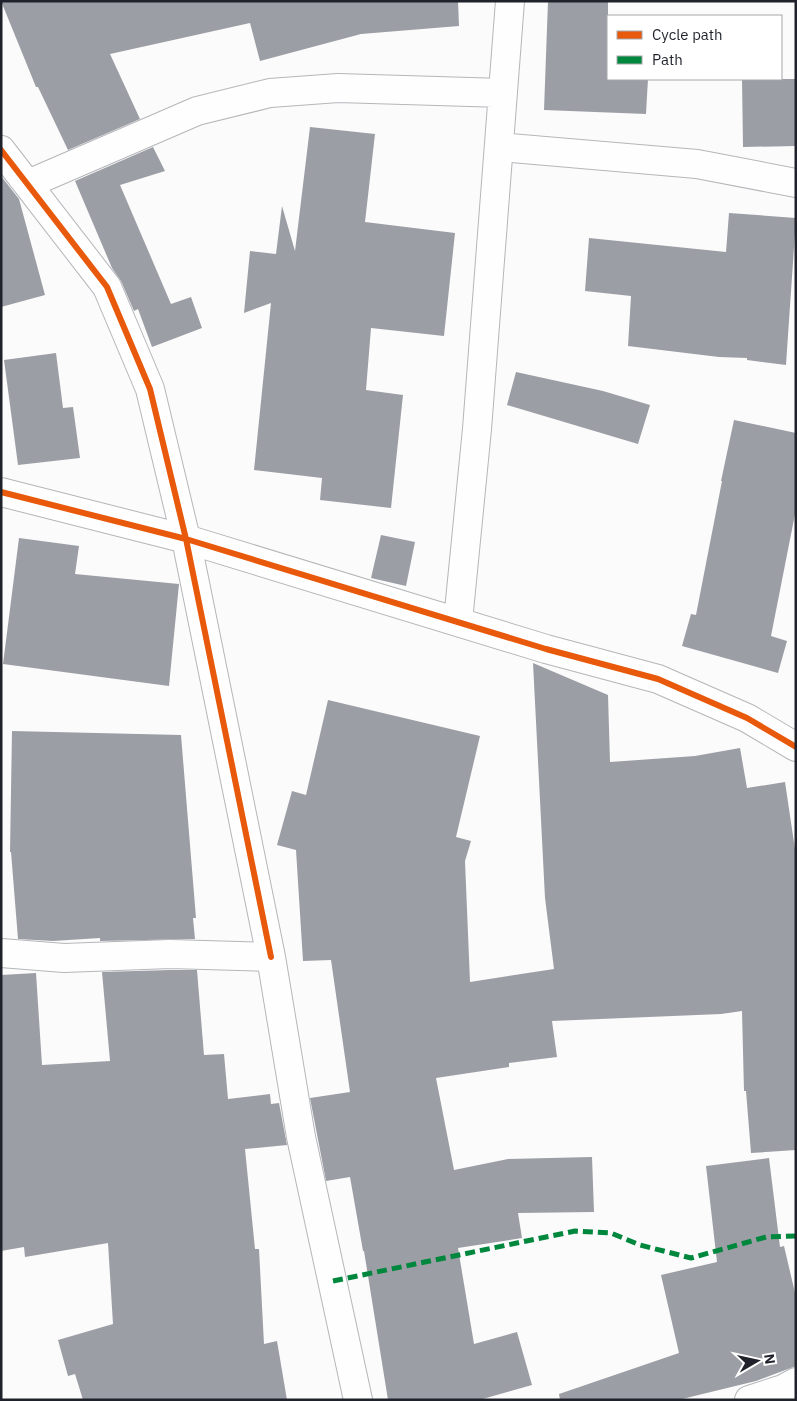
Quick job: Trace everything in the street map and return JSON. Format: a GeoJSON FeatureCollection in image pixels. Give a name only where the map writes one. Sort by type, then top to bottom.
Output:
{"type":"FeatureCollection","features":[{"type":"Feature","properties":{"kind":"street"},"geometry":{"type":"LineString","coordinates":[[458,621],[477,429],[510,1]]}},
{"type":"Feature","properties":{"kind":"street"},"geometry":{"type":"LineString","coordinates":[[28,184],[197,111],[270,93],[338,88],[503,93]]}},
{"type":"Feature","properties":{"kind":"street"},"geometry":{"type":"LineString","coordinates":[[499,147],[697,164],[796,183]]}},
{"type":"Feature","properties":{"kind":"street"},"geometry":{"type":"LineString","coordinates":[[1,150],[107,288],[150,388],[186,539],[271,957],[301,1137],[358,1400]]}},
{"type":"Feature","properties":{"kind":"street"},"geometry":{"type":"LineString","coordinates":[[1,492],[186,539],[546,649],[658,679],[747,718],[796,747]]}},
{"type":"Feature","properties":{"kind":"street"},"geometry":{"type":"LineString","coordinates":[[1,953],[64,958],[170,954],[271,957]]}},
{"type":"Feature","properties":{"kind":"street"},"geometry":{"type":"LineString","coordinates":[[749,1400],[783,1389],[796,1382]]}},
{"type":"Feature","properties":{"kind":"building"},"geometry":{"type":"Polygon","coordinates":[[[1,1],[458,1],[459,26],[361,34],[260,61],[250,23],[110,54],[140,119],[68,150],[38,87],[36,87],[1,1]]]}},
{"type":"Feature","properties":{"kind":"building"},"geometry":{"type":"Polygon","coordinates":[[[548,1],[608,1],[607,80],[648,80],[646,114],[544,110],[548,1]]]}},
{"type":"Feature","properties":{"kind":"building"},"geometry":{"type":"Polygon","coordinates":[[[796,79],[796,146],[743,147],[742,80],[796,79]]]}},
{"type":"Feature","properties":{"kind":"building"},"geometry":{"type":"Polygon","coordinates":[[[310,127],[375,134],[365,222],[455,233],[444,336],[371,328],[366,390],[403,395],[391,508],[320,500],[322,478],[254,470],[271,303],[244,313],[250,251],[276,254],[282,206],[295,251],[310,127]]]}},
{"type":"Feature","properties":{"kind":"building"},"geometry":{"type":"Polygon","coordinates":[[[153,147],[165,171],[120,185],[171,304],[191,297],[202,328],[152,347],[138,309],[134,311],[121,281],[112,268],[75,181],[153,147]]]}},
{"type":"Feature","properties":{"kind":"building"},"geometry":{"type":"Polygon","coordinates":[[[1,176],[19,199],[45,295],[1,307],[1,176]]]}},
{"type":"Feature","properties":{"kind":"building"},"geometry":{"type":"Polygon","coordinates":[[[729,213],[796,218],[786,365],[747,360],[747,358],[719,357],[628,346],[631,296],[585,291],[589,238],[726,252],[729,213]]]}},
{"type":"Feature","properties":{"kind":"building"},"geometry":{"type":"Polygon","coordinates":[[[56,353],[63,408],[73,407],[80,458],[18,465],[4,360],[56,353]]]}},
{"type":"Feature","properties":{"kind":"building"},"geometry":{"type":"Polygon","coordinates":[[[516,372],[603,391],[650,405],[638,444],[507,405],[516,372]]]}},
{"type":"Feature","properties":{"kind":"building"},"geometry":{"type":"Polygon","coordinates":[[[734,420],[796,433],[796,509],[771,636],[787,641],[778,673],[682,646],[691,614],[696,615],[734,420]]]}},
{"type":"Feature","properties":{"kind":"building"},"geometry":{"type":"Polygon","coordinates":[[[381,535],[415,542],[406,586],[371,578],[381,535]]]}},
{"type":"Feature","properties":{"kind":"building"},"geometry":{"type":"Polygon","coordinates":[[[19,538],[79,546],[75,574],[179,584],[169,686],[3,664],[19,538]]]}},
{"type":"Feature","properties":{"kind":"building"},"geometry":{"type":"Polygon","coordinates":[[[533,663],[608,695],[610,762],[695,756],[740,748],[747,788],[785,782],[796,856],[796,1150],[751,1153],[746,1091],[744,1091],[742,1011],[721,1014],[552,1021],[557,1057],[509,1063],[509,1067],[436,1078],[454,1170],[508,1159],[592,1157],[594,1212],[518,1213],[522,1238],[458,1248],[474,1344],[517,1332],[532,1385],[479,1400],[388,1400],[350,1177],[326,1181],[310,1098],[350,1092],[331,960],[303,961],[296,850],[277,845],[292,791],[306,795],[328,700],[480,736],[456,837],[471,841],[465,861],[470,982],[554,969],[545,898],[533,663]]]}},
{"type":"Feature","properties":{"kind":"building"},"geometry":{"type":"Polygon","coordinates":[[[12,731],[181,735],[196,918],[193,918],[195,939],[100,941],[100,938],[53,941],[18,939],[10,852],[12,731]]]}},
{"type":"Feature","properties":{"kind":"building"},"geometry":{"type":"Polygon","coordinates":[[[197,970],[204,1055],[224,1054],[228,1099],[270,1094],[271,1104],[279,1103],[287,1145],[245,1149],[255,1249],[259,1249],[264,1344],[277,1341],[287,1400],[83,1400],[75,1374],[68,1376],[58,1340],[113,1324],[108,1243],[25,1257],[24,1247],[1,1251],[1,975],[36,973],[42,1065],[110,1061],[102,972],[197,970]]]}},
{"type":"Feature","properties":{"kind":"building"},"geometry":{"type":"Polygon","coordinates":[[[769,1158],[780,1247],[784,1246],[796,1297],[796,1366],[756,1381],[678,1400],[560,1400],[559,1394],[679,1353],[661,1275],[717,1262],[706,1166],[769,1158]]]}},
{"type":"Feature","properties":{"kind":"marked path"},"geometry":{"type":"LineString","coordinates":[[333,1281],[575,1231],[611,1233],[640,1245],[691,1258],[766,1237],[796,1236]]}},
{"type":"Feature","properties":{"kind":"cycle path"},"geometry":{"type":"LineString","coordinates":[[1,150],[107,287],[150,389],[186,539],[271,957]]}},
{"type":"Feature","properties":{"kind":"cycle path"},"geometry":{"type":"LineString","coordinates":[[1,492],[186,539],[546,649],[658,679],[747,718],[796,747]]}}]}
